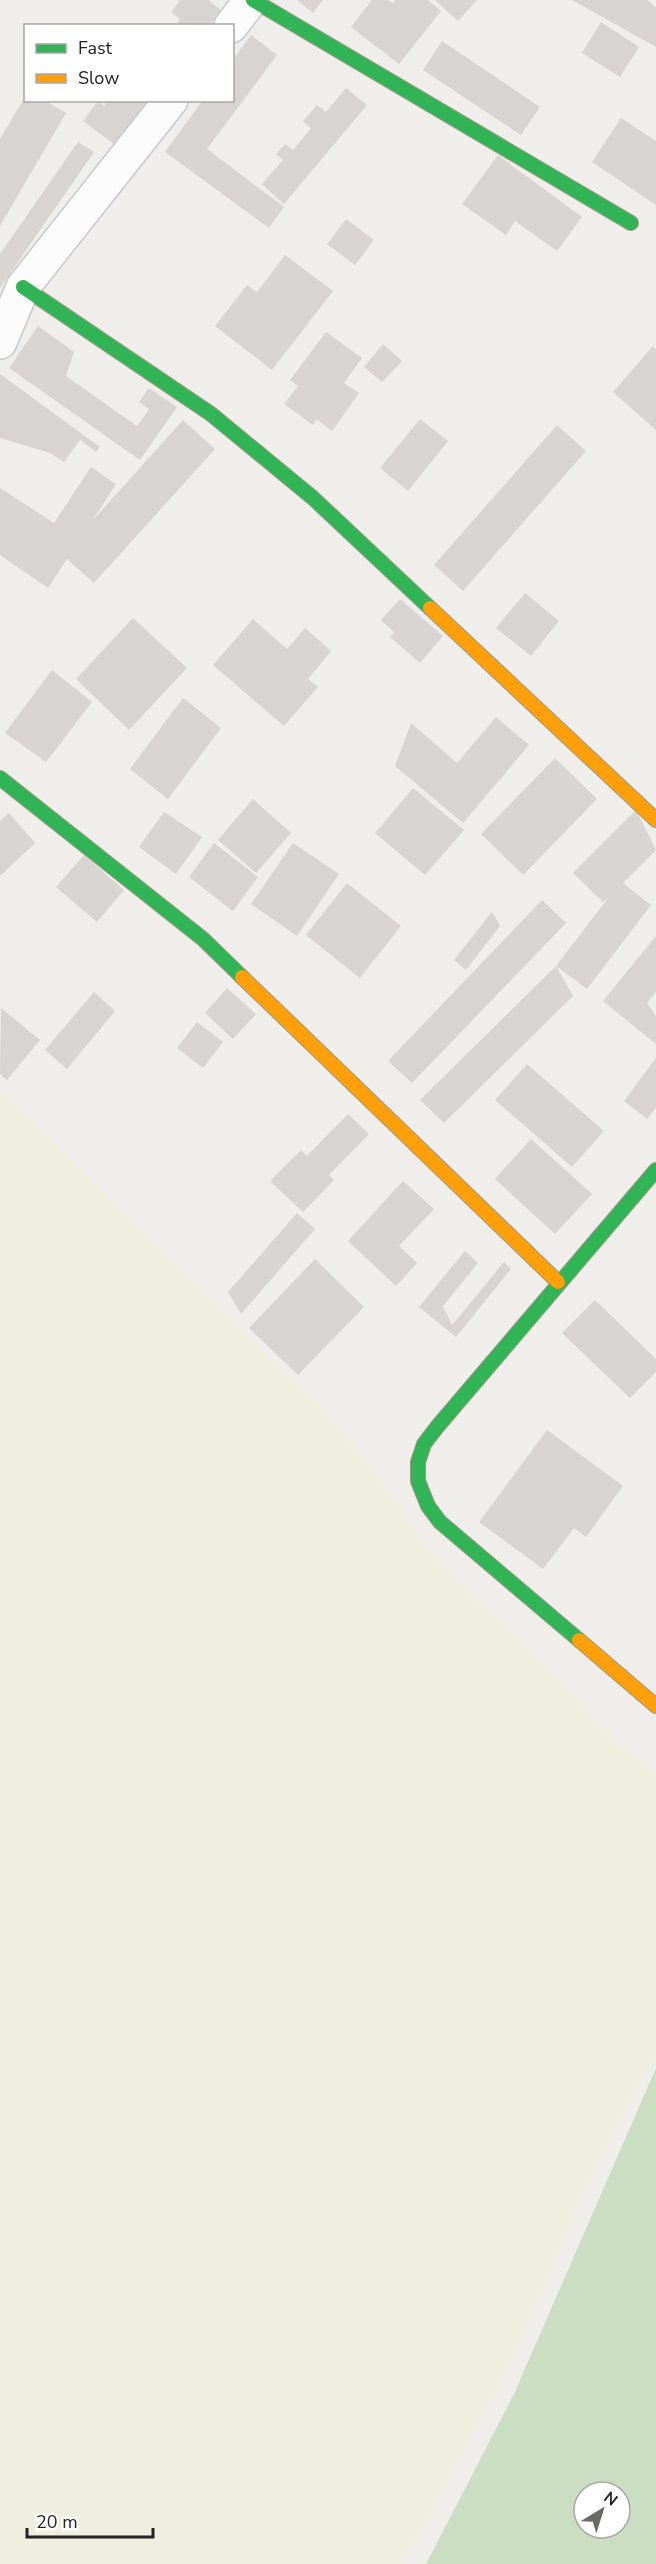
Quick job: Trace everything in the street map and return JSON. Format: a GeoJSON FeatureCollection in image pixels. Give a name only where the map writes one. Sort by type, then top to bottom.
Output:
{"type":"FeatureCollection","features":[{"type":"Feature","properties":{"kind":"street"},"geometry":{"type":"LineString","coordinates":[[233,24],[252,0],[631,223]]}},
{"type":"Feature","properties":{"kind":"street"},"geometry":{"type":"LineString","coordinates":[[0,342],[23,286],[169,102]]}},
{"type":"Feature","properties":{"kind":"street"},"geometry":{"type":"LineString","coordinates":[[23,286],[211,414],[313,498],[656,820]]}},
{"type":"Feature","properties":{"kind":"street"},"geometry":{"type":"LineString","coordinates":[[0,778],[203,939],[558,1282]]}},
{"type":"Feature","properties":{"kind":"street"},"geometry":{"type":"LineString","coordinates":[[656,1170],[558,1282],[422,1449],[417,1475],[423,1499],[440,1522],[656,1706]]}},
{"type":"Feature","properties":{"kind":"green space"},"geometry":{"type":"Polygon","coordinates":[[[0,1092],[230,1322],[311,1397],[377,1475],[436,1561],[563,1686],[619,1746],[656,1773],[656,2053],[597,2161],[513,2357],[426,2522],[400,2564],[0,2564],[0,1092]]]}},
{"type":"Feature","properties":{"kind":"green space"},"geometry":{"type":"Polygon","coordinates":[[[656,2068],[656,2564],[426,2564],[514,2394],[656,2068]]]}},
{"type":"Feature","properties":{"kind":"building"},"geometry":{"type":"Polygon","coordinates":[[[180,0],[208,0],[221,10],[210,24],[177,24],[180,19],[171,12],[180,0]]]}},
{"type":"Feature","properties":{"kind":"building"},"geometry":{"type":"Polygon","coordinates":[[[297,0],[323,0],[313,13],[297,0]]]}},
{"type":"Feature","properties":{"kind":"building"},"geometry":{"type":"Polygon","coordinates":[[[372,0],[388,0],[393,3],[395,0],[428,0],[441,11],[399,64],[351,27],[372,0]]]}},
{"type":"Feature","properties":{"kind":"building"},"geometry":{"type":"Polygon","coordinates":[[[435,0],[477,0],[458,21],[435,0]]]}},
{"type":"Feature","properties":{"kind":"building"},"geometry":{"type":"Polygon","coordinates":[[[572,0],[647,0],[656,7],[656,47],[572,0]]]}},
{"type":"Feature","properties":{"kind":"building"},"geometry":{"type":"Polygon","coordinates":[[[601,22],[639,47],[620,77],[582,53],[601,22]]]}},
{"type":"Feature","properties":{"kind":"building"},"geometry":{"type":"Polygon","coordinates":[[[251,35],[277,55],[207,149],[284,207],[269,228],[165,152],[202,102],[234,102],[234,58],[251,35]]]}},
{"type":"Feature","properties":{"kind":"building"},"geometry":{"type":"Polygon","coordinates":[[[442,41],[540,107],[521,135],[423,70],[442,41]]]}},
{"type":"Feature","properties":{"kind":"building"},"geometry":{"type":"Polygon","coordinates":[[[346,88],[367,105],[284,204],[262,184],[283,160],[276,154],[285,144],[293,150],[311,128],[303,121],[317,105],[326,112],[346,88]]]}},
{"type":"Feature","properties":{"kind":"building"},"geometry":{"type":"Polygon","coordinates":[[[24,98],[24,102],[47,102],[66,113],[0,226],[0,139],[24,98]]]}},
{"type":"Feature","properties":{"kind":"building"},"geometry":{"type":"Polygon","coordinates":[[[97,102],[104,106],[107,102],[152,102],[118,147],[83,121],[97,102]]]}},
{"type":"Feature","properties":{"kind":"building"},"geometry":{"type":"Polygon","coordinates":[[[621,118],[656,141],[656,205],[592,162],[621,118]]]}},
{"type":"Feature","properties":{"kind":"building"},"geometry":{"type":"Polygon","coordinates":[[[78,142],[94,152],[0,288],[0,254],[78,142]]]}},
{"type":"Feature","properties":{"kind":"building"},"geometry":{"type":"Polygon","coordinates":[[[498,155],[582,217],[557,251],[515,221],[506,235],[462,204],[498,155]]]}},
{"type":"Feature","properties":{"kind":"building"},"geometry":{"type":"Polygon","coordinates":[[[346,219],[374,240],[355,265],[327,244],[346,219]]]}},
{"type":"Feature","properties":{"kind":"building"},"geometry":{"type":"Polygon","coordinates":[[[285,255],[333,291],[272,370],[215,326],[247,285],[257,292],[285,255]]]}},
{"type":"Feature","properties":{"kind":"building"},"geometry":{"type":"Polygon","coordinates":[[[38,326],[74,352],[66,376],[137,426],[149,409],[139,402],[149,388],[177,407],[140,460],[9,368],[38,326]]]}},
{"type":"Feature","properties":{"kind":"building"},"geometry":{"type":"Polygon","coordinates":[[[326,332],[362,358],[344,383],[359,393],[332,431],[316,419],[313,425],[284,404],[298,386],[290,380],[326,332]]]}},
{"type":"Feature","properties":{"kind":"building"},"geometry":{"type":"Polygon","coordinates":[[[383,344],[402,361],[382,382],[364,367],[383,344]]]}},
{"type":"Feature","properties":{"kind":"building"},"geometry":{"type":"Polygon","coordinates":[[[653,346],[656,349],[656,430],[613,392],[653,346]]]}},
{"type":"Feature","properties":{"kind":"building"},"geometry":{"type":"Polygon","coordinates":[[[0,374],[100,447],[96,452],[80,440],[64,462],[50,453],[0,438],[0,374]]]}},
{"type":"Feature","properties":{"kind":"building"},"geometry":{"type":"Polygon","coordinates":[[[420,419],[448,441],[408,491],[380,468],[420,419]]]}},
{"type":"Feature","properties":{"kind":"building"},"geometry":{"type":"Polygon","coordinates":[[[183,420],[215,449],[94,583],[67,559],[48,588],[0,555],[0,488],[54,523],[91,467],[116,484],[92,521],[183,420]]]}},
{"type":"Feature","properties":{"kind":"building"},"geometry":{"type":"Polygon","coordinates":[[[557,425],[586,451],[463,591],[434,565],[557,425]]]}},
{"type":"Feature","properties":{"kind":"building"},"geometry":{"type":"Polygon","coordinates":[[[525,593],[559,621],[531,656],[496,628],[525,593]]]}},
{"type":"Feature","properties":{"kind":"building"},"geometry":{"type":"Polygon","coordinates":[[[400,599],[443,636],[420,663],[390,637],[394,632],[381,620],[400,599]]]}},
{"type":"Feature","properties":{"kind":"building"},"geometry":{"type":"Polygon","coordinates":[[[133,618],[187,668],[129,730],[76,679],[133,618]]]}},
{"type":"Feature","properties":{"kind":"building"},"geometry":{"type":"Polygon","coordinates":[[[253,619],[287,649],[305,628],[331,651],[308,679],[318,687],[284,726],[213,665],[253,619]]]}},
{"type":"Feature","properties":{"kind":"building"},"geometry":{"type":"Polygon","coordinates":[[[52,670],[92,702],[46,762],[5,733],[52,670]]]}},
{"type":"Feature","properties":{"kind":"building"},"geometry":{"type":"Polygon","coordinates":[[[183,698],[221,728],[168,799],[130,769],[183,698]]]}},
{"type":"Feature","properties":{"kind":"building"},"geometry":{"type":"Polygon","coordinates":[[[496,717],[529,745],[463,823],[395,766],[411,723],[457,763],[496,717]]]}},
{"type":"Feature","properties":{"kind":"building"},"geometry":{"type":"Polygon","coordinates":[[[555,758],[597,799],[523,875],[481,834],[555,758]]]}},
{"type":"Feature","properties":{"kind":"building"},"geometry":{"type":"Polygon","coordinates":[[[413,788],[464,830],[425,875],[375,833],[413,788]]]}},
{"type":"Feature","properties":{"kind":"building"},"geometry":{"type":"Polygon","coordinates":[[[253,799],[291,833],[256,873],[218,840],[253,799]]]}},
{"type":"Feature","properties":{"kind":"building"},"geometry":{"type":"Polygon","coordinates":[[[636,810],[656,850],[623,883],[651,905],[587,989],[556,966],[609,897],[603,902],[573,873],[636,810]]]}},
{"type":"Feature","properties":{"kind":"building"},"geometry":{"type":"Polygon","coordinates":[[[164,812],[202,837],[176,874],[139,847],[164,812]]]}},
{"type":"Feature","properties":{"kind":"building"},"geometry":{"type":"Polygon","coordinates":[[[9,813],[35,843],[0,876],[0,821],[9,813]]]}},
{"type":"Feature","properties":{"kind":"building"},"geometry":{"type":"Polygon","coordinates":[[[214,843],[258,877],[233,911],[189,877],[214,843]]]}},
{"type":"Feature","properties":{"kind":"building"},"geometry":{"type":"Polygon","coordinates":[[[293,843],[339,874],[297,936],[251,904],[293,843]]]}},
{"type":"Feature","properties":{"kind":"building"},"geometry":{"type":"Polygon","coordinates":[[[84,855],[124,890],[97,922],[56,887],[84,855]]]}},
{"type":"Feature","properties":{"kind":"building"},"geometry":{"type":"Polygon","coordinates":[[[347,883],[401,926],[360,978],[306,935],[347,883]]]}},
{"type":"Feature","properties":{"kind":"building"},"geometry":{"type":"Polygon","coordinates":[[[542,900],[566,923],[412,1083],[388,1061],[542,900]]]}},
{"type":"Feature","properties":{"kind":"building"},"geometry":{"type":"Polygon","coordinates":[[[492,912],[500,926],[466,970],[454,960],[492,912]]]}},
{"type":"Feature","properties":{"kind":"building"},"geometry":{"type":"Polygon","coordinates":[[[656,936],[656,992],[647,1003],[656,1016],[656,1044],[603,1001],[656,936]]]}},
{"type":"Feature","properties":{"kind":"building"},"geometry":{"type":"Polygon","coordinates":[[[556,966],[573,996],[444,1123],[420,1100],[556,966]]]}},
{"type":"Feature","properties":{"kind":"building"},"geometry":{"type":"Polygon","coordinates":[[[227,988],[256,1014],[233,1039],[205,1013],[227,988]]]}},
{"type":"Feature","properties":{"kind":"building"},"geometry":{"type":"Polygon","coordinates":[[[94,992],[115,1011],[67,1069],[45,1050],[94,992]]]}},
{"type":"Feature","properties":{"kind":"building"},"geometry":{"type":"Polygon","coordinates":[[[1,1008],[40,1040],[7,1080],[0,1074],[1,1008]]]}},
{"type":"Feature","properties":{"kind":"building"},"geometry":{"type":"Polygon","coordinates":[[[197,1022],[223,1042],[203,1068],[177,1048],[197,1022]]]}},
{"type":"Feature","properties":{"kind":"building"},"geometry":{"type":"Polygon","coordinates":[[[656,1058],[656,1108],[647,1119],[624,1101],[656,1058]]]}},
{"type":"Feature","properties":{"kind":"building"},"geometry":{"type":"Polygon","coordinates":[[[527,1064],[604,1131],[572,1167],[495,1100],[527,1064]]]}},
{"type":"Feature","properties":{"kind":"building"},"geometry":{"type":"Polygon","coordinates":[[[348,1114],[369,1134],[329,1175],[334,1180],[303,1212],[270,1181],[301,1150],[307,1156],[348,1114]]]}},
{"type":"Feature","properties":{"kind":"building"},"geometry":{"type":"Polygon","coordinates":[[[531,1139],[592,1194],[555,1234],[495,1179],[531,1139]]]}},
{"type":"Feature","properties":{"kind":"building"},"geometry":{"type":"Polygon","coordinates":[[[403,1181],[434,1209],[399,1246],[417,1263],[396,1286],[348,1241],[403,1181]]]}},
{"type":"Feature","properties":{"kind":"building"},"geometry":{"type":"Polygon","coordinates":[[[297,1213],[315,1229],[241,1314],[228,1292],[297,1213]]]}},
{"type":"Feature","properties":{"kind":"building"},"geometry":{"type":"Polygon","coordinates":[[[465,1251],[478,1263],[443,1306],[452,1325],[504,1262],[511,1269],[456,1337],[419,1307],[465,1251]]]}},
{"type":"Feature","properties":{"kind":"building"},"geometry":{"type":"Polygon","coordinates":[[[315,1259],[364,1307],[298,1375],[249,1328],[315,1259]]]}},
{"type":"Feature","properties":{"kind":"building"},"geometry":{"type":"Polygon","coordinates":[[[595,1300],[656,1359],[656,1372],[630,1398],[562,1333],[595,1300]]]}},
{"type":"Feature","properties":{"kind":"building"},"geometry":{"type":"Polygon","coordinates":[[[547,1430],[623,1486],[586,1537],[574,1528],[543,1569],[479,1522],[547,1430]]]}},
{"type":"Feature","properties":{"kind":"traffic: fast"},"geometry":{"type":"LineString","coordinates":[[253,0],[631,223]]}},
{"type":"Feature","properties":{"kind":"traffic: fast"},"geometry":{"type":"LineString","coordinates":[[23,287],[211,414],[313,498],[430,608]]}},
{"type":"Feature","properties":{"kind":"traffic: fast"},"geometry":{"type":"LineString","coordinates":[[0,778],[203,939],[242,977]]}},
{"type":"Feature","properties":{"kind":"traffic: fast"},"geometry":{"type":"LineString","coordinates":[[579,1640],[440,1522],[428,1506],[418,1481],[418,1462],[424,1444],[437,1427],[656,1170]]}},
{"type":"Feature","properties":{"kind":"traffic: slow"},"geometry":{"type":"LineString","coordinates":[[430,608],[656,820]]}},
{"type":"Feature","properties":{"kind":"traffic: slow"},"geometry":{"type":"LineString","coordinates":[[242,977],[558,1282]]}},
{"type":"Feature","properties":{"kind":"traffic: slow"},"geometry":{"type":"LineString","coordinates":[[579,1640],[656,1706]]}}]}
